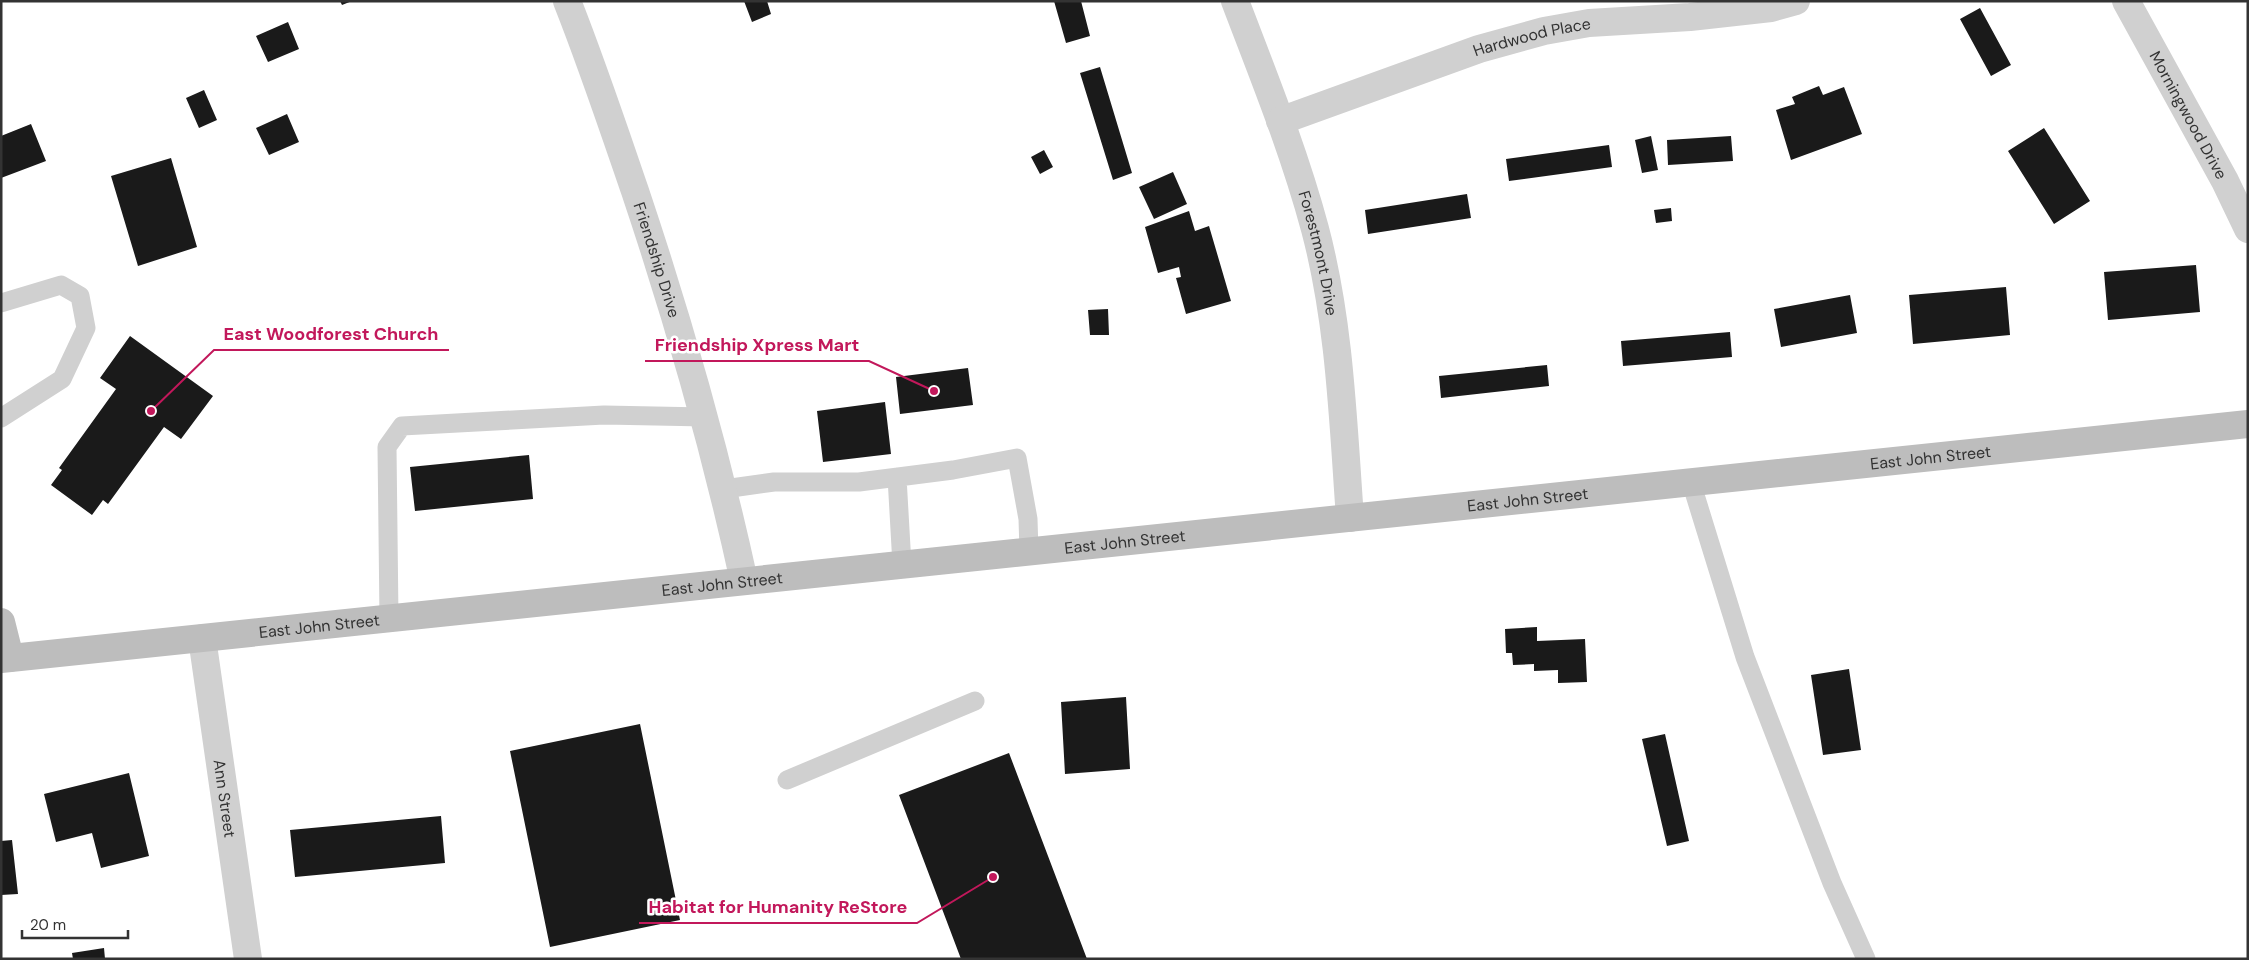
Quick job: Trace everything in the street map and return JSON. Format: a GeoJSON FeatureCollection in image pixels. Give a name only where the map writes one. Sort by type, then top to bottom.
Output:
{"type":"FeatureCollection","features":[{"type":"Feature","properties":{"kind":"main road","name":"East John Street"},"geometry":{"type":"LineString","coordinates":[[6,658],[2248,424]]}},
{"type":"Feature","properties":{"kind":"main road"},"geometry":{"type":"LineString","coordinates":[[1,622],[6,658]]}},
{"type":"Feature","properties":{"kind":"street","name":"Friendship Drive"},"geometry":{"type":"LineString","coordinates":[[567,1],[592,62],[652,244],[706,418],[744,581]]}},
{"type":"Feature","properties":{"kind":"street","name":"Forestmont Drive"},"geometry":{"type":"LineString","coordinates":[[1235,1],[1294,159],[1316,231],[1337,348],[1350,518]]}},
{"type":"Feature","properties":{"kind":"street","name":"Hardwood Place"},"geometry":{"type":"LineString","coordinates":[[1280,121],[1480,48],[1544,31],[1589,23],[1690,17],[1771,8],[1796,1]]}},
{"type":"Feature","properties":{"kind":"street","name":"Morningwood Drive"},"geometry":{"type":"LineString","coordinates":[[2126,1],[2225,181],[2248,229]]}},
{"type":"Feature","properties":{"kind":"street","name":"Ann Street"},"geometry":{"type":"LineString","coordinates":[[202,638],[248,959]]}},
{"type":"Feature","properties":{"kind":"lane"},"geometry":{"type":"LineString","coordinates":[[1,303],[61,285],[80,296],[86,328],[62,379],[1,418]]}},
{"type":"Feature","properties":{"kind":"lane"},"geometry":{"type":"LineString","coordinates":[[389,618],[387,448],[402,426],[604,415],[706,418]]}},
{"type":"Feature","properties":{"kind":"lane"},"geometry":{"type":"LineString","coordinates":[[724,489],[774,482],[859,482],[953,470],[1017,458],[1028,519],[1029,551]]}},
{"type":"Feature","properties":{"kind":"lane"},"geometry":{"type":"LineString","coordinates":[[896,477],[902,565]]}},
{"type":"Feature","properties":{"kind":"lane"},"geometry":{"type":"LineString","coordinates":[[1691,482],[1745,657],[1832,883],[1866,959]]}},
{"type":"Feature","properties":{"kind":"lane"},"geometry":{"type":"LineString","coordinates":[[787,780],[975,701]]}},
{"type":"Feature","properties":{"kind":"building"},"geometry":{"type":"Polygon","coordinates":[[[340,1],[352,1],[342,5],[340,1]]]}},
{"type":"Feature","properties":{"kind":"building"},"geometry":{"type":"Polygon","coordinates":[[[744,1],[767,1],[771,14],[752,22],[744,1]]]}},
{"type":"Feature","properties":{"kind":"building"},"geometry":{"type":"Polygon","coordinates":[[[1054,1],[1081,1],[1090,36],[1066,43],[1054,1]]]}},
{"type":"Feature","properties":{"kind":"building"},"geometry":{"type":"Polygon","coordinates":[[[1980,8],[2011,65],[1991,76],[1960,19],[1980,8]]]}},
{"type":"Feature","properties":{"kind":"building"},"geometry":{"type":"Polygon","coordinates":[[[288,22],[299,49],[268,62],[256,36],[288,22]]]}},
{"type":"Feature","properties":{"kind":"building"},"geometry":{"type":"Polygon","coordinates":[[[1100,67],[1132,173],[1113,180],[1080,73],[1100,67]]]}},
{"type":"Feature","properties":{"kind":"building"},"geometry":{"type":"Polygon","coordinates":[[[1819,86],[1823,95],[1844,87],[1862,134],[1791,160],[1776,110],[1795,104],[1792,97],[1819,86]]]}},
{"type":"Feature","properties":{"kind":"building"},"geometry":{"type":"Polygon","coordinates":[[[204,90],[217,120],[199,128],[186,98],[204,90]]]}},
{"type":"Feature","properties":{"kind":"building"},"geometry":{"type":"Polygon","coordinates":[[[287,114],[299,142],[269,155],[256,128],[287,114]]]}},
{"type":"Feature","properties":{"kind":"building"},"geometry":{"type":"Polygon","coordinates":[[[31,124],[46,161],[1,178],[1,136],[31,124]]]}},
{"type":"Feature","properties":{"kind":"building"},"geometry":{"type":"Polygon","coordinates":[[[2044,128],[2090,201],[2054,224],[2008,151],[2044,128]]]}},
{"type":"Feature","properties":{"kind":"building"},"geometry":{"type":"Polygon","coordinates":[[[1651,136],[1658,170],[1642,173],[1635,140],[1651,136]]]}},
{"type":"Feature","properties":{"kind":"building"},"geometry":{"type":"Polygon","coordinates":[[[1731,136],[1733,161],[1668,165],[1667,140],[1731,136]]]}},
{"type":"Feature","properties":{"kind":"building"},"geometry":{"type":"Polygon","coordinates":[[[1609,145],[1612,167],[1509,181],[1506,159],[1609,145]]]}},
{"type":"Feature","properties":{"kind":"building"},"geometry":{"type":"Polygon","coordinates":[[[1044,150],[1053,167],[1040,174],[1031,157],[1044,150]]]}},
{"type":"Feature","properties":{"kind":"building"},"geometry":{"type":"Polygon","coordinates":[[[171,158],[197,247],[138,266],[111,176],[171,158]]]}},
{"type":"Feature","properties":{"kind":"building"},"geometry":{"type":"Polygon","coordinates":[[[1173,172],[1187,204],[1154,219],[1139,187],[1173,172]]]}},
{"type":"Feature","properties":{"kind":"building"},"geometry":{"type":"Polygon","coordinates":[[[1467,194],[1471,218],[1368,234],[1365,210],[1467,194]]]}},
{"type":"Feature","properties":{"kind":"building"},"geometry":{"type":"Polygon","coordinates":[[[1671,208],[1672,221],[1656,223],[1654,210],[1671,208]]]}},
{"type":"Feature","properties":{"kind":"building"},"geometry":{"type":"Polygon","coordinates":[[[1189,211],[1195,231],[1209,226],[1231,301],[1186,314],[1176,278],[1181,277],[1179,267],[1158,273],[1145,227],[1189,211]]]}},
{"type":"Feature","properties":{"kind":"building"},"geometry":{"type":"Polygon","coordinates":[[[2196,265],[2200,312],[2108,320],[2104,272],[2196,265]]]}},
{"type":"Feature","properties":{"kind":"building"},"geometry":{"type":"Polygon","coordinates":[[[2006,287],[2010,335],[1913,344],[1909,295],[2006,287]]]}},
{"type":"Feature","properties":{"kind":"building"},"geometry":{"type":"Polygon","coordinates":[[[1850,295],[1857,333],[1781,347],[1774,309],[1850,295]]]}},
{"type":"Feature","properties":{"kind":"building"},"geometry":{"type":"Polygon","coordinates":[[[1108,309],[1109,335],[1090,335],[1088,310],[1108,309]]]}},
{"type":"Feature","properties":{"kind":"building"},"geometry":{"type":"Polygon","coordinates":[[[1730,332],[1732,357],[1623,366],[1621,341],[1730,332]]]}},
{"type":"Feature","properties":{"kind":"building"},"geometry":{"type":"Polygon","coordinates":[[[130,336],[213,396],[181,439],[164,427],[108,504],[103,500],[92,515],[51,485],[62,470],[59,468],[116,389],[100,378],[130,336]]]}},
{"type":"Feature","properties":{"kind":"building"},"geometry":{"type":"Polygon","coordinates":[[[1547,365],[1549,386],[1441,398],[1439,376],[1547,365]]]}},
{"type":"Feature","properties":{"kind":"building"},"geometry":{"type":"Polygon","coordinates":[[[968,368],[973,405],[900,414],[896,377],[968,368]]]}},
{"type":"Feature","properties":{"kind":"building"},"geometry":{"type":"Polygon","coordinates":[[[885,402],[891,454],[823,462],[817,411],[885,402]]]}},
{"type":"Feature","properties":{"kind":"building"},"geometry":{"type":"Polygon","coordinates":[[[529,455],[533,499],[415,511],[410,467],[529,455]]]}},
{"type":"Feature","properties":{"kind":"building"},"geometry":{"type":"Polygon","coordinates":[[[1537,627],[1537,641],[1585,639],[1587,682],[1558,683],[1558,670],[1534,671],[1534,664],[1513,665],[1512,653],[1506,653],[1505,629],[1537,627]]]}},
{"type":"Feature","properties":{"kind":"building"},"geometry":{"type":"Polygon","coordinates":[[[1849,669],[1861,750],[1823,755],[1811,675],[1849,669]]]}},
{"type":"Feature","properties":{"kind":"building"},"geometry":{"type":"Polygon","coordinates":[[[1126,697],[1130,769],[1065,774],[1061,702],[1126,697]]]}},
{"type":"Feature","properties":{"kind":"building"},"geometry":{"type":"Polygon","coordinates":[[[640,724],[680,920],[550,947],[510,751],[640,724]]]}},
{"type":"Feature","properties":{"kind":"building"},"geometry":{"type":"Polygon","coordinates":[[[1665,734],[1689,841],[1667,846],[1642,739],[1665,734]]]}},
{"type":"Feature","properties":{"kind":"building"},"geometry":{"type":"Polygon","coordinates":[[[1009,753],[1087,959],[961,959],[899,795],[1009,753]]]}},
{"type":"Feature","properties":{"kind":"building"},"geometry":{"type":"Polygon","coordinates":[[[129,773],[149,856],[101,868],[92,833],[56,842],[44,794],[129,773]]]}},
{"type":"Feature","properties":{"kind":"building"},"geometry":{"type":"Polygon","coordinates":[[[441,816],[445,863],[295,877],[290,830],[441,816]]]}},
{"type":"Feature","properties":{"kind":"building"},"geometry":{"type":"Polygon","coordinates":[[[12,840],[18,894],[1,895],[1,841],[12,840]]]}},
{"type":"Feature","properties":{"kind":"building"},"geometry":{"type":"Polygon","coordinates":[[[104,948],[105,959],[73,959],[72,953],[104,948]]]}},
{"type":"Feature","properties":{"kind":"place","name":"Friendship Xpress Mart"},"geometry":{"type":"Point","coordinates":[934,391]}},
{"type":"Feature","properties":{"kind":"place","name":"East Woodforest Church"},"geometry":{"type":"Point","coordinates":[151,411]}},
{"type":"Feature","properties":{"kind":"place","name":"Habitat for Humanity ReStore"},"geometry":{"type":"Point","coordinates":[993,877]}}]}
